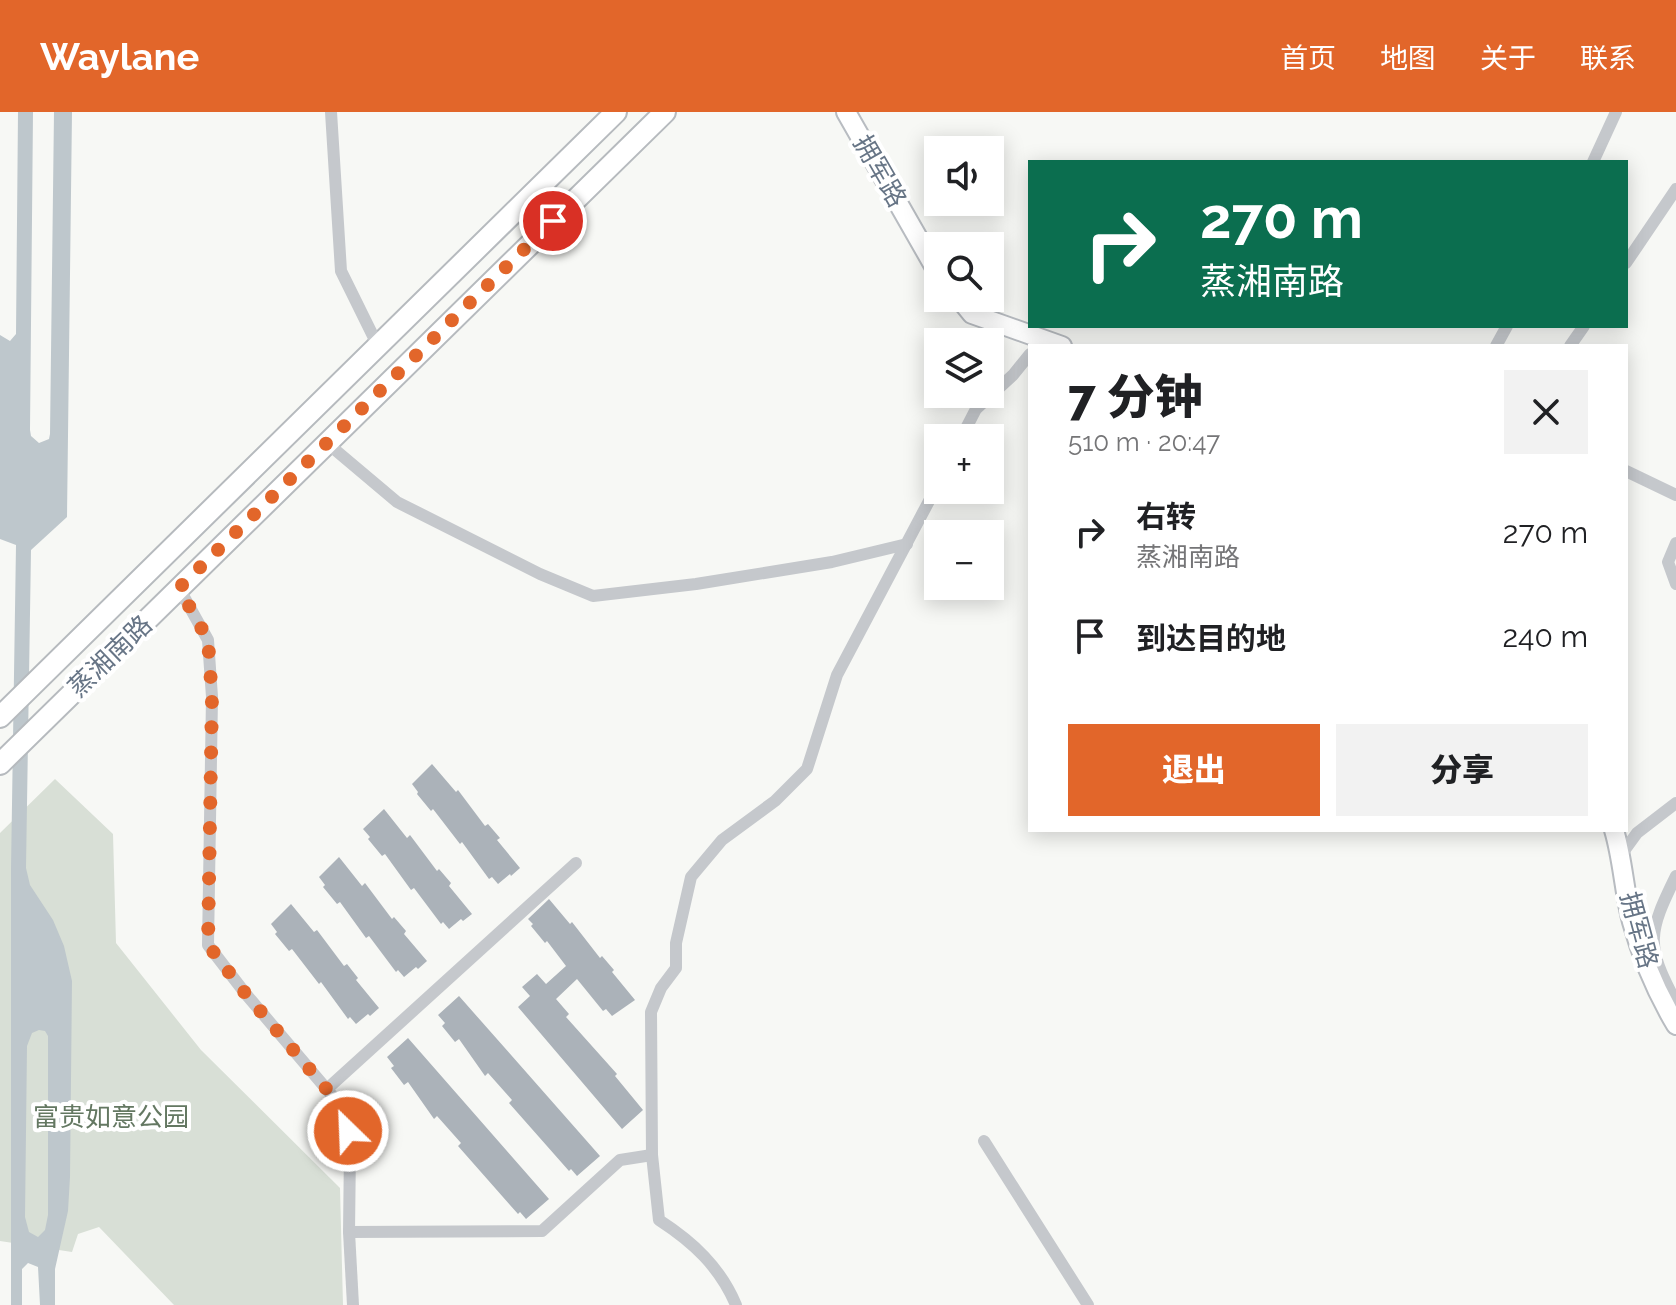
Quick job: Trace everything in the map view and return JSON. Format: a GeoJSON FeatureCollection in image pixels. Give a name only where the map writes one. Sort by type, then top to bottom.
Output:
{"type":"FeatureCollection","features":[{"type":"Feature","properties":{"kind":"main road","name":"蒸湘南路"},"geometry":{"type":"LineString","coordinates":[[0,717],[616,112]]}},
{"type":"Feature","properties":{"kind":"main road","name":"蒸湘南路"},"geometry":{"type":"LineString","coordinates":[[0,764],[665,112]]}},
{"type":"Feature","properties":{"kind":"street"},"geometry":{"type":"LineString","coordinates":[[331,112],[341,271],[378,346]]}},
{"type":"Feature","properties":{"kind":"street","name":"拥军路"},"geometry":{"type":"LineString","coordinates":[[846,112],[924,248]]}},
{"type":"Feature","properties":{"kind":"street"},"geometry":{"type":"LineString","coordinates":[[1594,160],[1616,112]]}},
{"type":"Feature","properties":{"kind":"street"},"geometry":{"type":"LineString","coordinates":[[1628,260],[1676,189]]}},
{"type":"Feature","properties":{"kind":"street"},"geometry":{"type":"LineString","coordinates":[[970,312],[1030,344]]}},
{"type":"Feature","properties":{"kind":"street"},"geometry":{"type":"LineString","coordinates":[[968,424],[976,409],[1028,357]]}},
{"type":"Feature","properties":{"kind":"street"},"geometry":{"type":"LineString","coordinates":[[327,443],[397,502],[540,574],[593,596],[696,584],[832,562],[907,544]]}},
{"type":"Feature","properties":{"kind":"street"},"geometry":{"type":"LineString","coordinates":[[1628,472],[1676,495]]}},
{"type":"Feature","properties":{"kind":"street"},"geometry":{"type":"LineString","coordinates":[[736,1305],[716,1268],[687,1238],[659,1220],[652,1155],[651,1012],[661,988],[676,968],[676,943],[691,877],[722,840],[775,801],[807,769],[837,675],[928,504]]}},
{"type":"Feature","properties":{"kind":"street"},"geometry":{"type":"LineString","coordinates":[[1676,543],[1668,562],[1676,584]]}},
{"type":"Feature","properties":{"kind":"street"},"geometry":{"type":"LineString","coordinates":[[179,588],[208,640],[212,697],[208,945],[346,1112],[350,1149],[349,1232],[353,1305]]}},
{"type":"Feature","properties":{"kind":"street"},"geometry":{"type":"LineString","coordinates":[[1621,855],[1637,833],[1676,803]]}},
{"type":"Feature","properties":{"kind":"street","name":"拥军路"},"geometry":{"type":"LineString","coordinates":[[1615,832],[1631,919],[1645,964],[1676,1025]]}},
{"type":"Feature","properties":{"kind":"street"},"geometry":{"type":"LineString","coordinates":[[327,1089],[576,863]]}},
{"type":"Feature","properties":{"kind":"street"},"geometry":{"type":"LineString","coordinates":[[1676,876],[1653,931],[1656,958],[1676,1002]]}},
{"type":"Feature","properties":{"kind":"street"},"geometry":{"type":"LineString","coordinates":[[984,1141],[1088,1305]]}},
{"type":"Feature","properties":{"kind":"street"},"geometry":{"type":"LineString","coordinates":[[349,1232],[542,1231],[620,1160],[652,1155]]}},
{"type":"Feature","properties":{"kind":"green space","name":"富贵如意公园"},"geometry":{"type":"Polygon","coordinates":[[[55,779],[113,834],[116,943],[201,1050],[340,1188],[343,1305],[174,1305],[99,1227],[78,1234],[72,1252],[0,1241],[0,833],[55,779]]]}},
{"type":"Feature","properties":{"kind":"shaded area"},"geometry":{"type":"Polygon","coordinates":[[[18,112],[33,112],[30,430],[31,436],[39,443],[49,439],[50,434],[54,112],[72,112],[67,517],[31,550],[26,868],[30,885],[53,920],[64,946],[72,981],[70,1177],[68,1211],[55,1269],[55,1305],[40,1305],[38,1267],[28,1263],[22,1269],[22,1305],[11,1305],[11,869],[16,545],[0,539],[0,335],[10,341],[16,334],[18,112]],[[45,1031],[32,1033],[27,1046],[25,1217],[29,1232],[38,1237],[45,1230],[48,1215],[48,1036],[45,1031]]]}},
{"type":"Feature","properties":{"kind":"building"},"geometry":{"type":"Polygon","coordinates":[[[432,764],[456,792],[458,790],[485,826],[488,824],[500,838],[497,840],[520,868],[511,876],[498,884],[492,877],[489,879],[462,842],[460,844],[417,794],[412,784],[432,764]]]}},
{"type":"Feature","properties":{"kind":"building"},"geometry":{"type":"Polygon","coordinates":[[[384,809],[407,838],[410,835],[437,871],[439,869],[451,883],[449,886],[472,914],[463,921],[461,919],[449,929],[443,922],[441,924],[385,854],[382,856],[368,839],[370,837],[363,829],[384,809]]]}},
{"type":"Feature","properties":{"kind":"building"},"geometry":{"type":"Polygon","coordinates":[[[339,857],[362,886],[365,883],[392,919],[394,917],[406,931],[404,934],[427,961],[418,969],[416,967],[404,977],[398,970],[396,972],[340,902],[337,904],[323,887],[325,885],[319,877],[339,857]]]}},
{"type":"Feature","properties":{"kind":"building"},"geometry":{"type":"Polygon","coordinates":[[[549,899],[614,970],[612,972],[635,1000],[612,1016],[606,1009],[603,1011],[577,979],[556,999],[569,1014],[566,1017],[617,1074],[615,1076],[643,1110],[622,1129],[518,1007],[530,996],[522,987],[537,974],[546,984],[566,966],[528,919],[549,899]]]}},
{"type":"Feature","properties":{"kind":"building"},"geometry":{"type":"Polygon","coordinates":[[[291,904],[358,978],[356,980],[379,1008],[370,1016],[368,1014],[356,1024],[350,1017],[348,1019],[321,982],[319,984],[292,949],[289,951],[275,934],[277,932],[271,924],[291,904]]]}},
{"type":"Feature","properties":{"kind":"building"},"geometry":{"type":"Polygon","coordinates":[[[459,996],[600,1156],[577,1176],[571,1169],[569,1171],[509,1103],[512,1100],[488,1073],[485,1076],[459,1039],[455,1042],[442,1026],[445,1023],[438,1015],[459,996]]]}},
{"type":"Feature","properties":{"kind":"building"},"geometry":{"type":"Polygon","coordinates":[[[408,1038],[549,1199],[526,1219],[520,1212],[518,1214],[458,1146],[461,1143],[437,1116],[434,1119],[408,1082],[404,1085],[391,1068],[394,1066],[387,1057],[408,1038]]]}},
{"type":"Feature","properties":{"kind":"route"},"geometry":{"type":"LineString","coordinates":[[348,1131],[346,1112],[208,945],[212,697],[208,640],[179,588],[553,221]]}}]}
